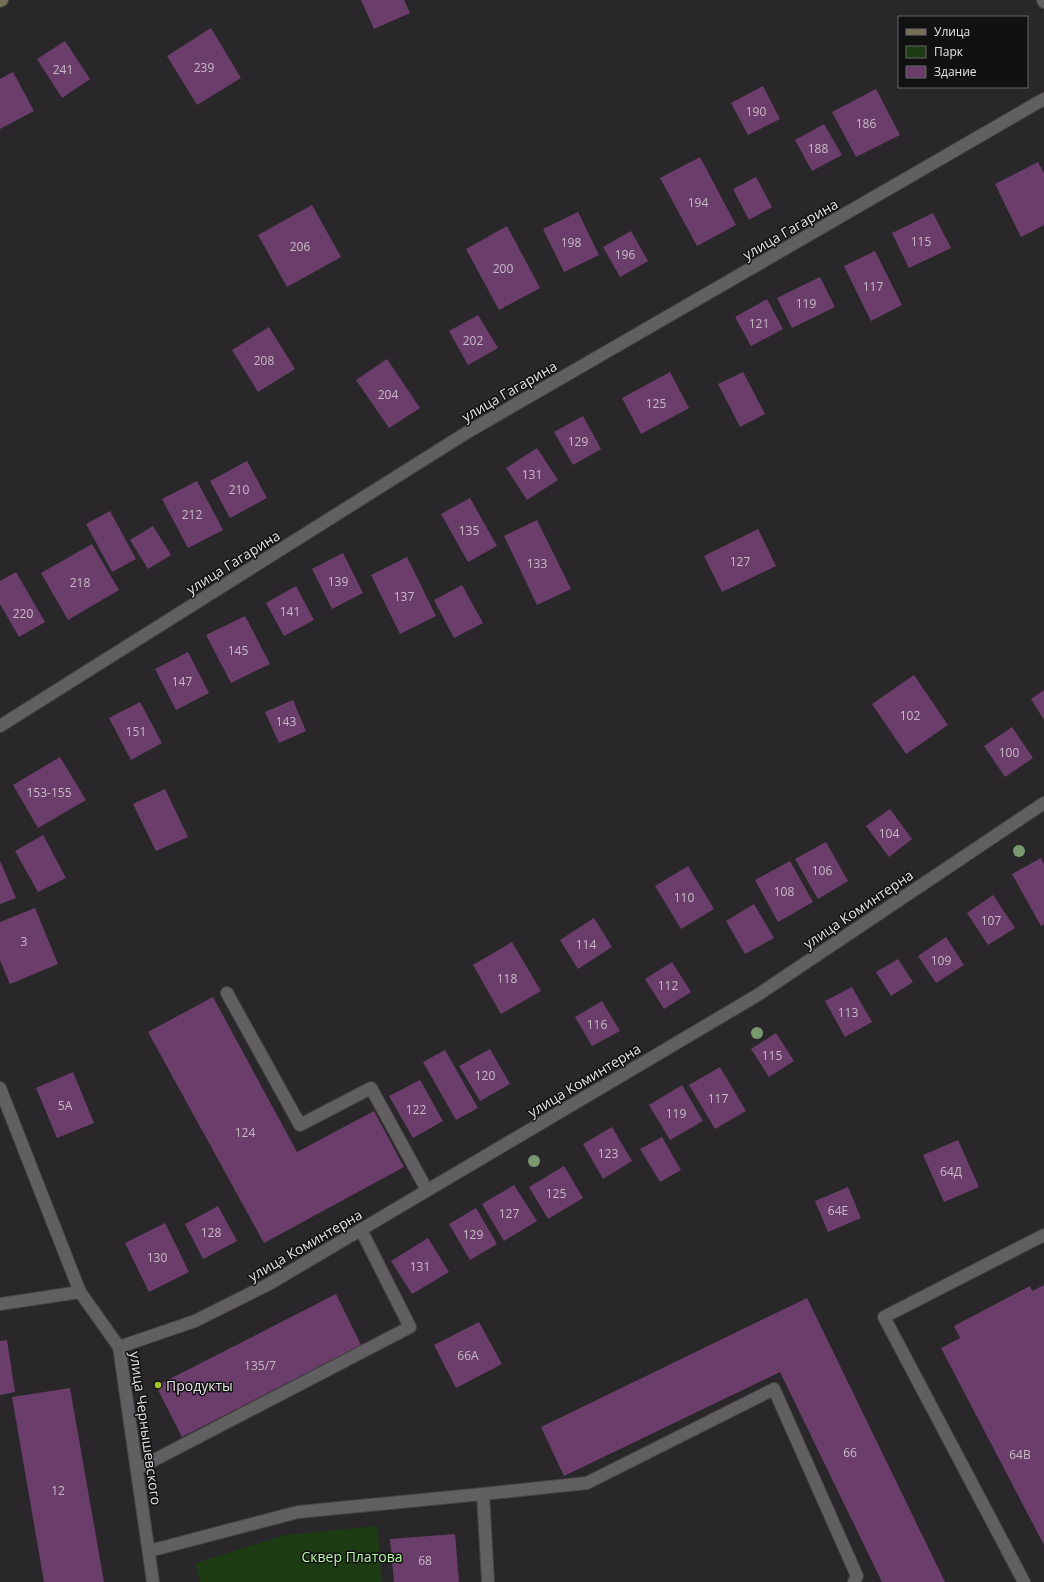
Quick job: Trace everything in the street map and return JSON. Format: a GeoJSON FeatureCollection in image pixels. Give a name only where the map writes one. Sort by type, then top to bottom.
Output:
{"type":"FeatureCollection","features":[{"type":"Feature","properties":{"kind":"street","name":"улица Гагарина"},"geometry":{"type":"LineString","coordinates":[[0,726],[466,433],[1044,100]]}},
{"type":"Feature","properties":{"kind":"street","name":"улица Коминтерна"},"geometry":{"type":"LineString","coordinates":[[119,1347],[195,1321],[269,1284],[361,1230],[756,996],[1044,803]]}},
{"type":"Feature","properties":{"kind":"street"},"geometry":{"type":"LineString","coordinates":[[227,993],[300,1125],[371,1088],[427,1190]]}},
{"type":"Feature","properties":{"kind":"street","name":"улица Чернышевского"},"geometry":{"type":"LineString","coordinates":[[0,1088],[80,1292],[119,1347],[153,1582]]}},
{"type":"Feature","properties":{"kind":"street"},"geometry":{"type":"LineString","coordinates":[[137,1469],[410,1327],[361,1230]]}},
{"type":"Feature","properties":{"kind":"street"},"geometry":{"type":"LineString","coordinates":[[1024,1582],[884,1317],[1044,1235]]}},
{"type":"Feature","properties":{"kind":"street"},"geometry":{"type":"LineString","coordinates":[[0,1304],[80,1292]]}},
{"type":"Feature","properties":{"kind":"street"},"geometry":{"type":"LineString","coordinates":[[149,1551],[298,1512],[587,1483],[774,1389],[857,1576],[854,1582]]}},
{"type":"Feature","properties":{"kind":"street"},"geometry":{"type":"LineString","coordinates":[[483,1494],[488,1582]]}},
{"type":"Feature","properties":{"kind":"green space","name":"Сквер Платова"},"geometry":{"type":"Polygon","coordinates":[[[377,1526],[382,1582],[200,1582],[196,1563],[285,1535],[377,1526]]]}},
{"type":"Feature","properties":{"kind":"building"},"geometry":{"type":"Polygon","coordinates":[[[361,0],[404,0],[410,13],[374,29],[361,0]]]}},
{"type":"Feature","properties":{"kind":"building"},"geometry":{"type":"Polygon","coordinates":[[[211,28],[241,78],[197,105],[167,56],[211,28]]]}},
{"type":"Feature","properties":{"kind":"building"},"geometry":{"type":"Polygon","coordinates":[[[65,41],[90,79],[62,98],[37,59],[65,41]]]}},
{"type":"Feature","properties":{"kind":"building"},"geometry":{"type":"Polygon","coordinates":[[[13,72],[34,111],[0,129],[0,79],[13,72]]]}},
{"type":"Feature","properties":{"kind":"building"},"geometry":{"type":"Polygon","coordinates":[[[763,86],[780,119],[748,135],[731,103],[763,86]]]}},
{"type":"Feature","properties":{"kind":"building"},"geometry":{"type":"Polygon","coordinates":[[[876,89],[900,135],[856,157],[832,112],[876,89]]]}},
{"type":"Feature","properties":{"kind":"building"},"geometry":{"type":"Polygon","coordinates":[[[824,124],[842,155],[812,171],[795,140],[824,124]]]}},
{"type":"Feature","properties":{"kind":"building"},"geometry":{"type":"Polygon","coordinates":[[[700,157],[736,225],[697,246],[660,178],[700,157]]]}},
{"type":"Feature","properties":{"kind":"building"},"geometry":{"type":"Polygon","coordinates":[[[1038,162],[1044,173],[1044,225],[1021,237],[995,184],[1038,162]]]}},
{"type":"Feature","properties":{"kind":"building"},"geometry":{"type":"Polygon","coordinates":[[[756,177],[772,207],[749,220],[733,189],[756,177]]]}},
{"type":"Feature","properties":{"kind":"building"},"geometry":{"type":"Polygon","coordinates":[[[312,205],[341,257],[287,287],[258,235],[312,205]]]}},
{"type":"Feature","properties":{"kind":"building"},"geometry":{"type":"Polygon","coordinates":[[[578,212],[599,255],[564,272],[543,229],[578,212]]]}},
{"type":"Feature","properties":{"kind":"building"},"geometry":{"type":"Polygon","coordinates":[[[933,213],[951,248],[909,268],[892,233],[933,213]]]}},
{"type":"Feature","properties":{"kind":"building"},"geometry":{"type":"Polygon","coordinates":[[[507,226],[540,288],[499,310],[466,249],[507,226]]]}},
{"type":"Feature","properties":{"kind":"building"},"geometry":{"type":"Polygon","coordinates":[[[631,231],[648,261],[620,277],[603,247],[631,231]]]}},
{"type":"Feature","properties":{"kind":"building"},"geometry":{"type":"Polygon","coordinates":[[[875,251],[902,305],[871,321],[844,266],[875,251]]]}},
{"type":"Feature","properties":{"kind":"building"},"geometry":{"type":"Polygon","coordinates":[[[820,277],[835,307],[792,328],[777,298],[820,277]]]}},
{"type":"Feature","properties":{"kind":"building"},"geometry":{"type":"Polygon","coordinates":[[[767,299],[783,329],[751,346],[735,317],[767,299]]]}},
{"type":"Feature","properties":{"kind":"building"},"geometry":{"type":"Polygon","coordinates":[[[478,315],[498,348],[468,365],[449,331],[478,315]]]}},
{"type":"Feature","properties":{"kind":"building"},"geometry":{"type":"Polygon","coordinates":[[[269,327],[295,369],[258,392],[232,350],[269,327]]]}},
{"type":"Feature","properties":{"kind":"building"},"geometry":{"type":"Polygon","coordinates":[[[387,359],[420,408],[389,428],[356,380],[387,359]]]}},
{"type":"Feature","properties":{"kind":"building"},"geometry":{"type":"Polygon","coordinates":[[[670,372],[689,408],[641,434],[622,398],[670,372]]]}},
{"type":"Feature","properties":{"kind":"building"},"geometry":{"type":"Polygon","coordinates":[[[743,372],[765,414],[740,427],[718,384],[743,372]]]}},
{"type":"Feature","properties":{"kind":"building"},"geometry":{"type":"Polygon","coordinates":[[[583,416],[601,449],[573,465],[554,432],[583,416]]]}},
{"type":"Feature","properties":{"kind":"building"},"geometry":{"type":"Polygon","coordinates":[[[537,448],[558,480],[527,500],[506,468],[537,448]]]}},
{"type":"Feature","properties":{"kind":"building"},"geometry":{"type":"Polygon","coordinates":[[[247,461],[267,498],[230,518],[210,481],[247,461]]]}},
{"type":"Feature","properties":{"kind":"building"},"geometry":{"type":"Polygon","coordinates":[[[197,481],[223,530],[188,548],[162,499],[197,481]]]}},
{"type":"Feature","properties":{"kind":"building"},"geometry":{"type":"Polygon","coordinates":[[[470,498],[497,546],[468,562],[441,514],[470,498]]]}},
{"type":"Feature","properties":{"kind":"building"},"geometry":{"type":"Polygon","coordinates":[[[110,511],[136,559],[112,572],[86,524],[110,511]]]}},
{"type":"Feature","properties":{"kind":"building"},"geometry":{"type":"Polygon","coordinates":[[[537,520],[571,589],[537,605],[504,536],[537,520]]]}},
{"type":"Feature","properties":{"kind":"building"},"geometry":{"type":"Polygon","coordinates":[[[153,526],[171,555],[148,569],[130,540],[153,526]]]}},
{"type":"Feature","properties":{"kind":"building"},"geometry":{"type":"Polygon","coordinates":[[[758,529],[776,566],[722,592],[704,556],[758,529]]]}},
{"type":"Feature","properties":{"kind":"building"},"geometry":{"type":"Polygon","coordinates":[[[92,544],[119,590],[68,620],[41,573],[92,544]]]}},
{"type":"Feature","properties":{"kind":"building"},"geometry":{"type":"Polygon","coordinates":[[[343,553],[363,593],[332,609],[312,569],[343,553]]]}},
{"type":"Feature","properties":{"kind":"building"},"geometry":{"type":"Polygon","coordinates":[[[407,557],[436,616],[400,634],[371,575],[407,557]]]}},
{"type":"Feature","properties":{"kind":"building"},"geometry":{"type":"Polygon","coordinates":[[[16,572],[45,622],[19,637],[0,604],[0,581],[16,572]]]}},
{"type":"Feature","properties":{"kind":"building"},"geometry":{"type":"Polygon","coordinates":[[[462,585],[483,623],[454,638],[434,600],[462,585]]]}},
{"type":"Feature","properties":{"kind":"building"},"geometry":{"type":"Polygon","coordinates":[[[296,586],[314,620],[284,636],[266,603],[296,586]]]}},
{"type":"Feature","properties":{"kind":"building"},"geometry":{"type":"Polygon","coordinates":[[[245,616],[270,664],[231,683],[206,635],[245,616]]]}},
{"type":"Feature","properties":{"kind":"building"},"geometry":{"type":"Polygon","coordinates":[[[188,652],[209,693],[176,710],[155,669],[188,652]]]}},
{"type":"Feature","properties":{"kind":"building"},"geometry":{"type":"Polygon","coordinates":[[[914,675],[948,725],[906,754],[872,704],[914,675]]]}},
{"type":"Feature","properties":{"kind":"building"},"geometry":{"type":"Polygon","coordinates":[[[1044,690],[1044,720],[1031,699],[1044,690]]]}},
{"type":"Feature","properties":{"kind":"building"},"geometry":{"type":"Polygon","coordinates":[[[293,700],[306,731],[279,743],[265,712],[293,700]]]}},
{"type":"Feature","properties":{"kind":"building"},"geometry":{"type":"Polygon","coordinates":[[[140,702],[162,743],[131,760],[109,718],[140,702]]]}},
{"type":"Feature","properties":{"kind":"building"},"geometry":{"type":"Polygon","coordinates":[[[1012,727],[1033,758],[1005,777],[984,746],[1012,727]]]}},
{"type":"Feature","properties":{"kind":"building"},"geometry":{"type":"Polygon","coordinates":[[[60,757],[86,800],[38,828],[13,785],[60,757]]]}},
{"type":"Feature","properties":{"kind":"building"},"geometry":{"type":"Polygon","coordinates":[[[165,789],[188,837],[156,851],[133,804],[165,789]]]}},
{"type":"Feature","properties":{"kind":"building"},"geometry":{"type":"Polygon","coordinates":[[[890,809],[912,839],[889,857],[866,826],[890,809]]]}},
{"type":"Feature","properties":{"kind":"building"},"geometry":{"type":"Polygon","coordinates":[[[43,835],[66,878],[38,892],[15,851],[43,835]]]}},
{"type":"Feature","properties":{"kind":"building"},"geometry":{"type":"Polygon","coordinates":[[[826,842],[848,881],[818,899],[795,859],[826,842]]]}},
{"type":"Feature","properties":{"kind":"building"},"geometry":{"type":"Polygon","coordinates":[[[1041,858],[1044,864],[1044,924],[1041,926],[1012,874],[1041,858]]]}},
{"type":"Feature","properties":{"kind":"building"},"geometry":{"type":"Polygon","coordinates":[[[0,861],[16,898],[0,904],[0,861]]]}},
{"type":"Feature","properties":{"kind":"building"},"geometry":{"type":"Polygon","coordinates":[[[790,861],[813,902],[778,922],[755,880],[790,861]]]}},
{"type":"Feature","properties":{"kind":"building"},"geometry":{"type":"Polygon","coordinates":[[[688,866],[714,909],[681,929],[655,886],[688,866]]]}},
{"type":"Feature","properties":{"kind":"building"},"geometry":{"type":"Polygon","coordinates":[[[993,895],[1015,928],[988,945],[967,913],[993,895]]]}},
{"type":"Feature","properties":{"kind":"building"},"geometry":{"type":"Polygon","coordinates":[[[754,904],[774,938],[745,954],[726,921],[754,904]]]}},
{"type":"Feature","properties":{"kind":"building"},"geometry":{"type":"Polygon","coordinates":[[[35,908],[58,964],[10,984],[0,960],[0,922],[35,908]]]}},
{"type":"Feature","properties":{"kind":"building"},"geometry":{"type":"Polygon","coordinates":[[[594,918],[612,947],[578,969],[560,940],[594,918]]]}},
{"type":"Feature","properties":{"kind":"building"},"geometry":{"type":"Polygon","coordinates":[[[946,937],[964,965],[936,983],[918,956],[946,937]]]}},
{"type":"Feature","properties":{"kind":"building"},"geometry":{"type":"Polygon","coordinates":[[[512,942],[541,991],[501,1014],[473,965],[512,942]]]}},
{"type":"Feature","properties":{"kind":"building"},"geometry":{"type":"Polygon","coordinates":[[[898,959],[913,982],[891,996],[876,972],[898,959]]]}},
{"type":"Feature","properties":{"kind":"building"},"geometry":{"type":"Polygon","coordinates":[[[672,962],[691,992],[664,1009],[645,979],[672,962]]]}},
{"type":"Feature","properties":{"kind":"building"},"geometry":{"type":"Polygon","coordinates":[[[852,987],[872,1022],[845,1037],[825,1001],[852,987]]]}},
{"type":"Feature","properties":{"kind":"building"},"geometry":{"type":"Polygon","coordinates":[[[213,997],[297,1152],[374,1111],[404,1167],[264,1243],[148,1032],[213,997]]]}},
{"type":"Feature","properties":{"kind":"building"},"geometry":{"type":"Polygon","coordinates":[[[602,1001],[620,1031],[592,1046],[575,1017],[602,1001]]]}},
{"type":"Feature","properties":{"kind":"building"},"geometry":{"type":"Polygon","coordinates":[[[776,1033],[794,1061],[769,1077],[751,1049],[776,1033]]]}},
{"type":"Feature","properties":{"kind":"building"},"geometry":{"type":"Polygon","coordinates":[[[490,1049],[510,1084],[480,1101],[459,1066],[490,1049]]]}},
{"type":"Feature","properties":{"kind":"building"},"geometry":{"type":"Polygon","coordinates":[[[445,1050],[478,1108],[456,1120],[423,1062],[445,1050]]]}},
{"type":"Feature","properties":{"kind":"building"},"geometry":{"type":"Polygon","coordinates":[[[720,1067],[746,1111],[715,1129],[689,1085],[720,1067]]]}},
{"type":"Feature","properties":{"kind":"building"},"geometry":{"type":"Polygon","coordinates":[[[73,1072],[94,1123],[57,1138],[36,1088],[73,1072]]]}},
{"type":"Feature","properties":{"kind":"building"},"geometry":{"type":"Polygon","coordinates":[[[420,1080],[443,1121],[413,1138],[389,1096],[420,1080]]]}},
{"type":"Feature","properties":{"kind":"building"},"geometry":{"type":"Polygon","coordinates":[[[682,1085],[703,1121],[670,1140],[649,1105],[682,1085]]]}},
{"type":"Feature","properties":{"kind":"building"},"geometry":{"type":"Polygon","coordinates":[[[612,1127],[632,1161],[603,1179],[583,1144],[612,1127]]]}},
{"type":"Feature","properties":{"kind":"building"},"geometry":{"type":"Polygon","coordinates":[[[662,1137],[681,1170],[660,1182],[640,1149],[662,1137]]]}},
{"type":"Feature","properties":{"kind":"building"},"geometry":{"type":"Polygon","coordinates":[[[958,1140],[979,1187],[944,1202],[923,1155],[958,1140]]]}},
{"type":"Feature","properties":{"kind":"building"},"geometry":{"type":"Polygon","coordinates":[[[564,1166],[583,1198],[548,1219],[529,1187],[564,1166]]]}},
{"type":"Feature","properties":{"kind":"building"},"geometry":{"type":"Polygon","coordinates":[[[514,1185],[537,1221],[504,1241],[482,1204],[514,1185]]]}},
{"type":"Feature","properties":{"kind":"building"},"geometry":{"type":"Polygon","coordinates":[[[848,1187],[861,1218],[828,1232],[815,1201],[848,1187]]]}},
{"type":"Feature","properties":{"kind":"building"},"geometry":{"type":"Polygon","coordinates":[[[218,1206],[237,1241],[203,1259],[185,1224],[218,1206]]]}},
{"type":"Feature","properties":{"kind":"building"},"geometry":{"type":"Polygon","coordinates":[[[476,1208],[497,1244],[470,1260],[449,1224],[476,1208]]]}},
{"type":"Feature","properties":{"kind":"building"},"geometry":{"type":"Polygon","coordinates":[[[165,1223],[189,1272],[149,1292],[125,1243],[165,1223]]]}},
{"type":"Feature","properties":{"kind":"building"},"geometry":{"type":"Polygon","coordinates":[[[428,1238],[449,1272],[412,1294],[391,1261],[428,1238]]]}},
{"type":"Feature","properties":{"kind":"building"},"geometry":{"type":"Polygon","coordinates":[[[1044,1285],[1044,1545],[941,1348],[960,1338],[954,1326],[1030,1286],[1032,1291],[1044,1285]]]}},
{"type":"Feature","properties":{"kind":"building"},"geometry":{"type":"Polygon","coordinates":[[[336,1294],[361,1345],[182,1437],[156,1386],[336,1294]]]}},
{"type":"Feature","properties":{"kind":"building"},"geometry":{"type":"Polygon","coordinates":[[[807,1298],[945,1582],[882,1582],[780,1372],[564,1476],[541,1427],[807,1298]]]}},
{"type":"Feature","properties":{"kind":"building"},"geometry":{"type":"Polygon","coordinates":[[[479,1322],[502,1364],[456,1388],[434,1345],[479,1322]]]}},
{"type":"Feature","properties":{"kind":"building"},"geometry":{"type":"Polygon","coordinates":[[[7,1340],[15,1392],[0,1395],[0,1341],[7,1340]]]}},
{"type":"Feature","properties":{"kind":"building"},"geometry":{"type":"Polygon","coordinates":[[[70,1388],[104,1582],[44,1582],[12,1397],[70,1388]]]}},
{"type":"Feature","properties":{"kind":"building"},"geometry":{"type":"Polygon","coordinates":[[[455,1534],[459,1582],[394,1582],[390,1539],[455,1534]]]}},
{"type":"Feature","properties":{"kind":"place","name":"Продукты"},"geometry":{"type":"Point","coordinates":[158,1385]}}]}
